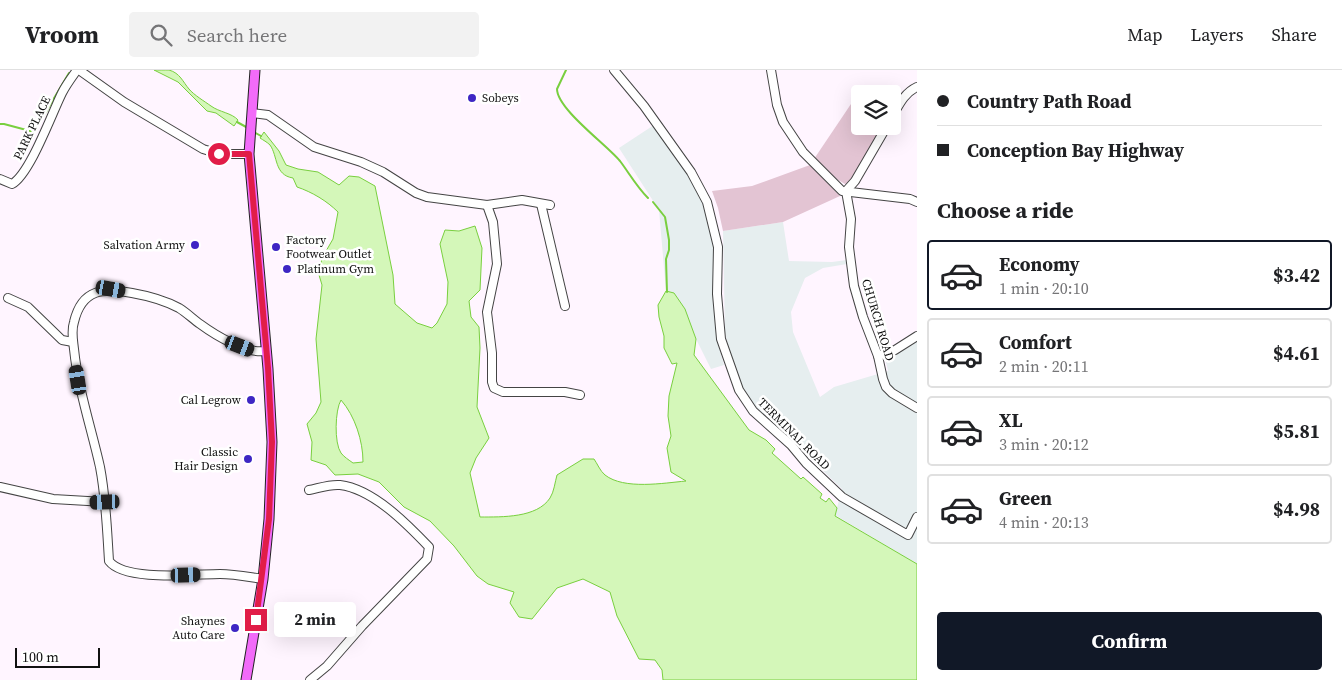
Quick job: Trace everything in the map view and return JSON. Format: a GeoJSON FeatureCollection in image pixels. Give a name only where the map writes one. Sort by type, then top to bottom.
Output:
{"type":"FeatureCollection","features":[{"type":"Feature","properties":{"kind":"main road"},"geometry":{"type":"LineString","coordinates":[[246,680],[262,579],[269,519],[272,442],[249,154],[255,70]]}},
{"type":"Feature","properties":{"kind":"street"},"geometry":{"type":"LineString","coordinates":[[78,70],[124,102],[203,149],[219,154],[249,154]]}},
{"type":"Feature","properties":{"kind":"street","name":"PARK PLACE"},"geometry":{"type":"LineString","coordinates":[[0,179],[12,184],[16,182],[42,139],[63,91],[78,70]]}},
{"type":"Feature","properties":{"kind":"street","name":"TERMINAL ROAD"},"geometry":{"type":"LineString","coordinates":[[614,70],[644,106],[691,172],[707,202],[718,247],[717,294],[721,340],[740,390],[752,411],[790,445],[842,498],[908,535],[917,517]]}},
{"type":"Feature","properties":{"kind":"street"},"geometry":{"type":"LineString","coordinates":[[771,70],[777,105],[783,122],[803,152],[842,190],[910,199],[917,202]]}},
{"type":"Feature","properties":{"kind":"street"},"geometry":{"type":"LineString","coordinates":[[901,101],[911,90],[917,87]]}},
{"type":"Feature","properties":{"kind":"street"},"geometry":{"type":"LineString","coordinates":[[252,115],[268,116],[314,147],[361,162],[383,172],[416,193],[427,197],[487,205],[522,200],[550,205]]}},
{"type":"Feature","properties":{"kind":"street"},"geometry":{"type":"LineString","coordinates":[[846,191],[855,181],[882,135]]}},
{"type":"Feature","properties":{"kind":"street","name":"CHURCH ROAD"},"geometry":{"type":"LineString","coordinates":[[846,191],[851,219],[849,247],[854,286],[863,317],[878,356],[883,379],[888,390],[917,408]]}},
{"type":"Feature","properties":{"kind":"street"},"geometry":{"type":"LineString","coordinates":[[541,204],[565,306]]}},
{"type":"Feature","properties":{"kind":"street"},"geometry":{"type":"LineString","coordinates":[[487,205],[493,222],[497,264],[487,312],[494,388],[503,392],[565,392],[580,395]]}},
{"type":"Feature","properties":{"kind":"street"},"geometry":{"type":"LineString","coordinates":[[262,579],[222,574],[151,575],[123,570],[113,566],[109,561],[105,502],[100,467],[82,400],[75,361],[73,324],[80,307],[92,294],[111,289],[150,296],[164,301],[228,341],[253,351],[265,351]]}},
{"type":"Feature","properties":{"kind":"street"},"geometry":{"type":"LineString","coordinates":[[8,298],[28,307],[62,340],[73,342]]}},
{"type":"Feature","properties":{"kind":"street"},"geometry":{"type":"LineString","coordinates":[[878,356],[895,350],[917,336]]}},
{"type":"Feature","properties":{"kind":"street"},"geometry":{"type":"LineString","coordinates":[[309,490],[338,484],[355,488],[374,498],[412,528],[429,547],[428,560],[362,626],[327,666],[310,680]]}},
{"type":"Feature","properties":{"kind":"street"},"geometry":{"type":"LineString","coordinates":[[0,487],[53,499],[105,502]]}},
{"type":"Feature","properties":{"kind":"shaded area"},"geometry":{"type":"Polygon","coordinates":[[[154,70],[169,70],[176,73],[196,96],[238,120],[234,126],[216,113],[207,111],[178,82],[154,70]]]}},
{"type":"Feature","properties":{"kind":"shaded area"},"geometry":{"type":"Polygon","coordinates":[[[851,104],[851,135],[878,135],[849,183],[845,184],[833,177],[814,159],[851,104]]]}},
{"type":"Feature","properties":{"kind":"shaded area"},"geometry":{"type":"Polygon","coordinates":[[[654,125],[688,174],[704,203],[711,226],[714,252],[717,340],[724,365],[711,369],[696,339],[685,309],[674,293],[666,291],[659,210],[619,148],[654,125]]]}},
{"type":"Feature","properties":{"kind":"shaded area"},"geometry":{"type":"Polygon","coordinates":[[[264,132],[279,151],[286,165],[318,172],[339,185],[349,176],[359,177],[375,186],[393,275],[395,304],[417,323],[432,328],[437,323],[447,304],[448,282],[440,244],[445,230],[459,231],[475,226],[482,248],[480,290],[469,301],[471,317],[479,327],[480,348],[477,407],[489,438],[476,458],[470,473],[480,517],[518,515],[537,509],[550,498],[557,475],[583,459],[594,459],[605,475],[623,483],[656,484],[686,481],[671,472],[667,448],[671,436],[668,416],[669,396],[677,363],[672,364],[664,348],[664,336],[658,305],[666,291],[674,293],[685,309],[696,339],[694,355],[749,430],[766,440],[775,449],[772,453],[801,479],[803,477],[822,494],[820,498],[826,502],[829,498],[837,508],[835,516],[917,564],[917,680],[663,680],[662,670],[655,660],[639,659],[617,616],[610,592],[583,579],[557,588],[532,619],[519,617],[510,603],[514,592],[488,584],[477,576],[454,546],[430,521],[404,507],[379,482],[358,474],[335,475],[326,465],[311,460],[312,442],[307,424],[316,413],[321,402],[316,339],[322,285],[319,275],[322,258],[333,239],[338,212],[319,197],[297,187],[293,178],[287,176],[279,169],[270,145],[260,138],[264,132]],[[341,400],[337,411],[337,442],[342,454],[353,463],[363,462],[362,446],[357,429],[341,400]]]}},
{"type":"Feature","properties":{"kind":"shaded area"},"geometry":{"type":"Polygon","coordinates":[[[810,165],[840,196],[783,222],[723,231],[712,191],[752,186],[810,165]]]}},
{"type":"Feature","properties":{"kind":"shaded area"},"geometry":{"type":"Polygon","coordinates":[[[783,222],[789,261],[832,262],[847,260],[847,264],[823,268],[805,278],[791,312],[793,332],[820,397],[834,387],[888,371],[885,358],[917,340],[917,564],[835,515],[842,489],[753,404],[741,385],[732,362],[725,333],[723,231],[783,222]]]}},
{"type":"Feature","properties":{"kind":"waterway"},"geometry":{"type":"LineString","coordinates":[[566,70],[557,89],[559,97],[574,116],[614,154],[648,198]]}},
{"type":"Feature","properties":{"kind":"waterway"},"geometry":{"type":"LineString","coordinates":[[0,124],[34,132],[69,73]]}},
{"type":"Feature","properties":{"kind":"waterway"},"geometry":{"type":"LineString","coordinates":[[237,122],[248,128]]}},
{"type":"Feature","properties":{"kind":"waterway"},"geometry":{"type":"LineString","coordinates":[[254,132],[261,136]]}},
{"type":"Feature","properties":{"kind":"waterway"},"geometry":{"type":"LineString","coordinates":[[653,202],[665,217],[669,240],[669,250],[666,259],[667,292]]}},
{"type":"Feature","properties":{"kind":"place","name":"Sobeys"},"geometry":{"type":"Point","coordinates":[472,98]}},
{"type":"Feature","properties":{"kind":"place","name":"Salvation Army"},"geometry":{"type":"Point","coordinates":[195,245]}},
{"type":"Feature","properties":{"kind":"place","name":"Factory Footwear Outlet"},"geometry":{"type":"Point","coordinates":[276,247]}},
{"type":"Feature","properties":{"kind":"place","name":"Platinum Gym"},"geometry":{"type":"Point","coordinates":[287,269]}},
{"type":"Feature","properties":{"kind":"place","name":"Cal Legrow"},"geometry":{"type":"Point","coordinates":[251,400]}},
{"type":"Feature","properties":{"kind":"place","name":"Classic Hair Design"},"geometry":{"type":"Point","coordinates":[248,459]}},
{"type":"Feature","properties":{"kind":"place","name":"Shaynes Auto Care"},"geometry":{"type":"Point","coordinates":[235,628]}},
{"type":"Feature","properties":{"kind":"route"},"geometry":{"type":"LineString","coordinates":[[219,154],[249,154],[268,368],[272,482],[256,620]]}}]}
